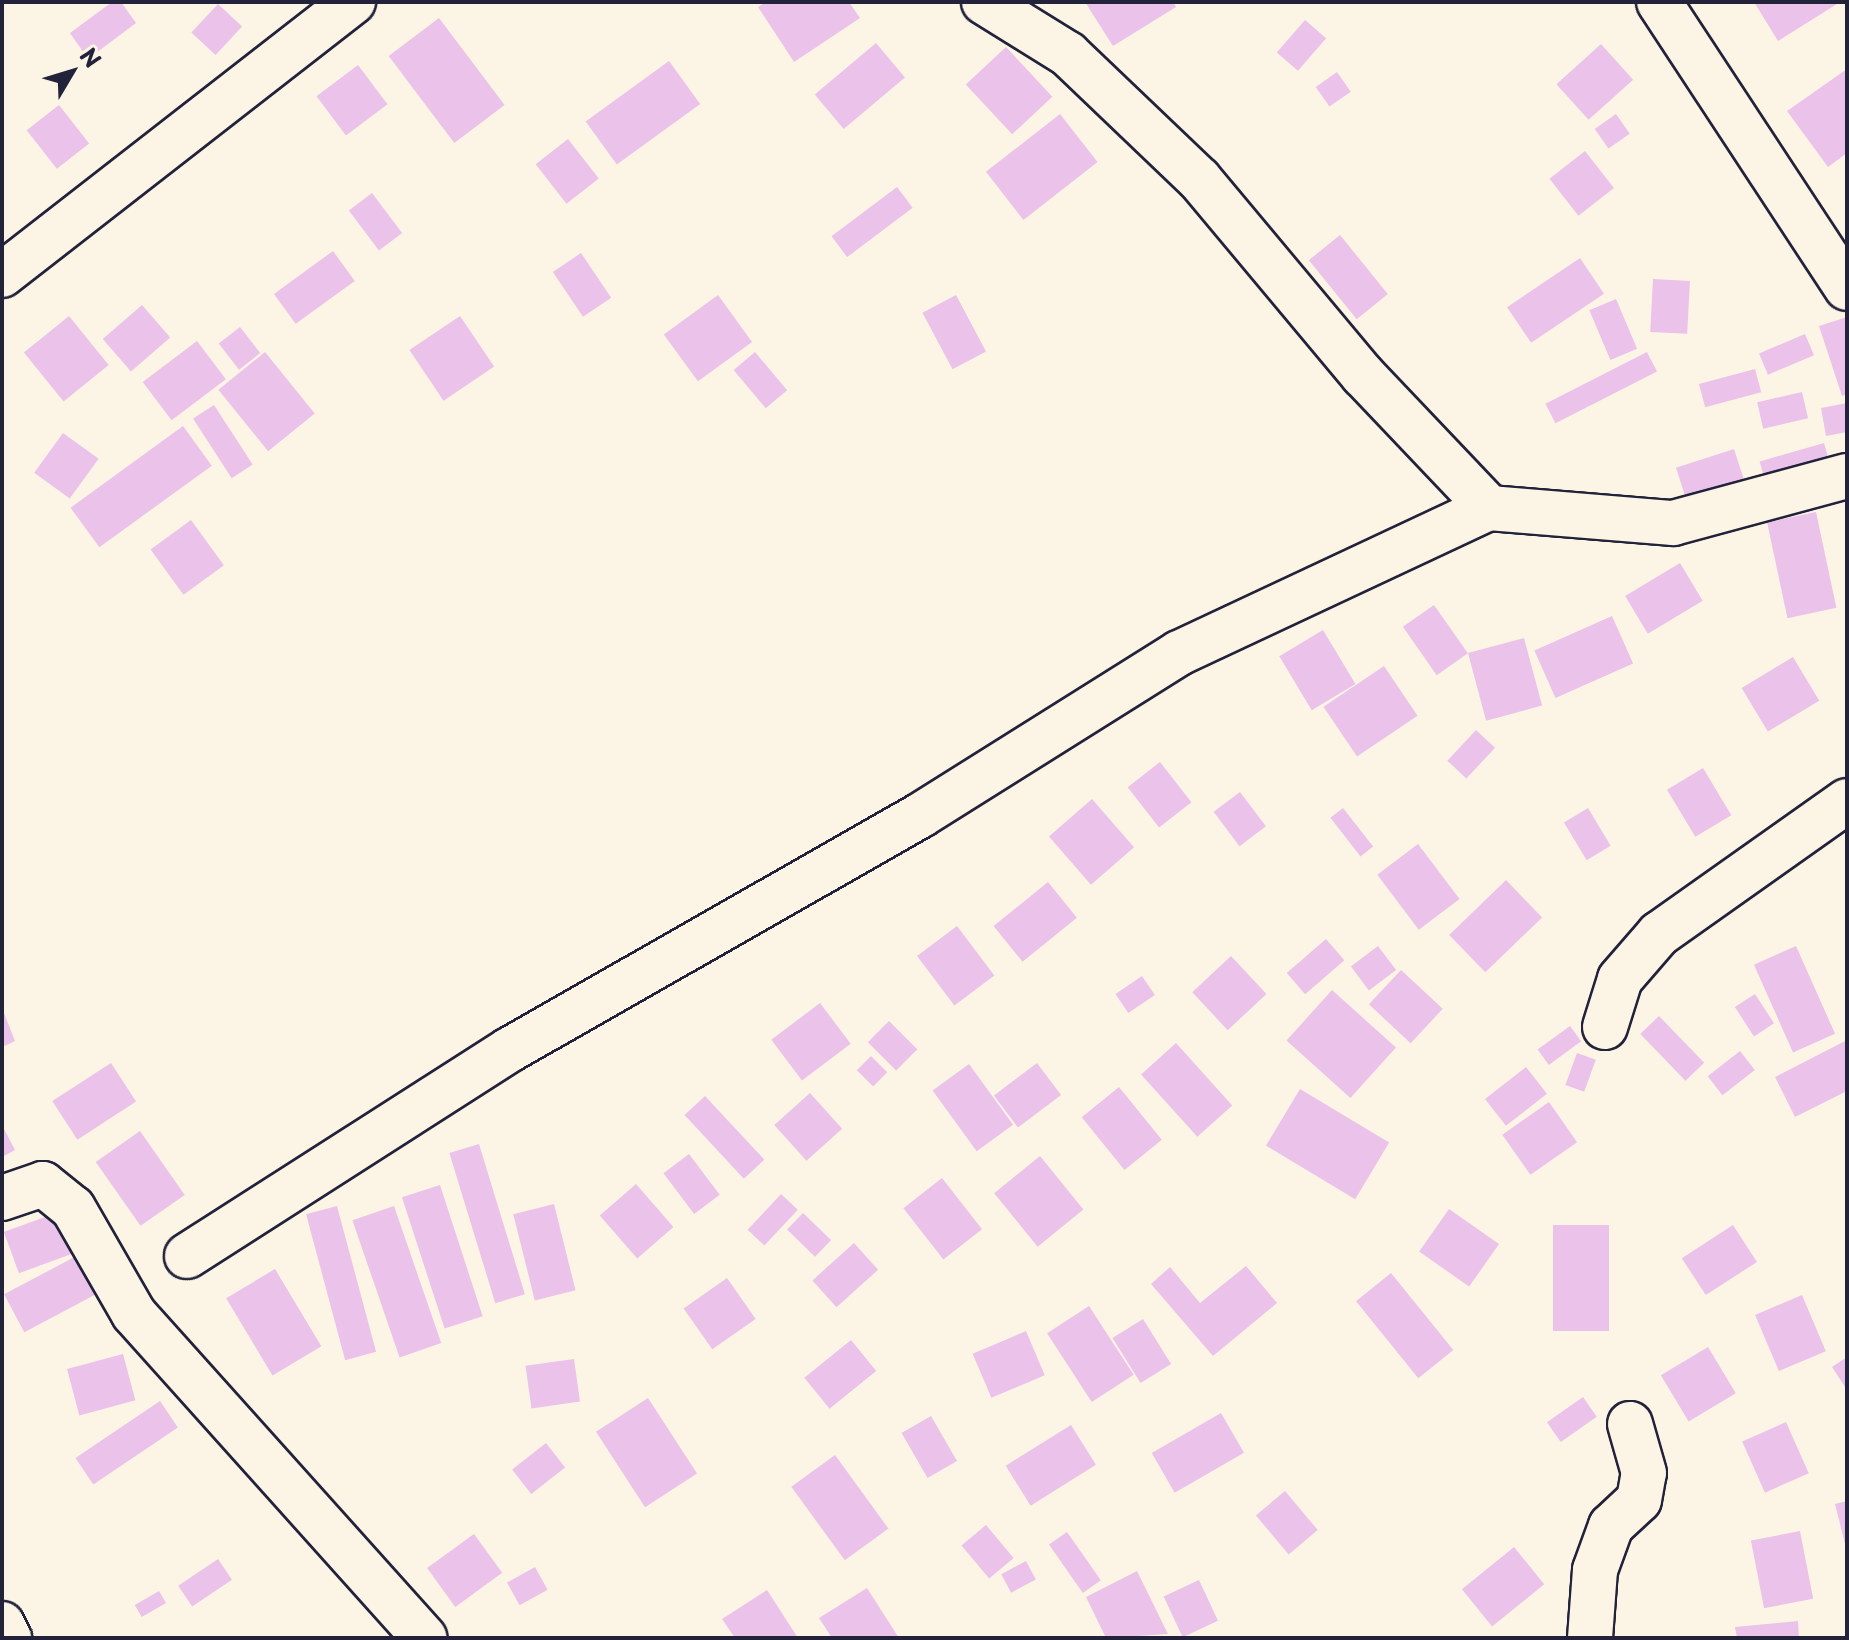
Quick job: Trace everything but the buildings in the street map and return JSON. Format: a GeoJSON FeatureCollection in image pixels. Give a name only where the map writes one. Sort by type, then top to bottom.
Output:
{"type":"FeatureCollection","features":[{"type":"Feature","properties":{"kind":"street"},"geometry":{"type":"LineString","coordinates":[[2,275],[353,2]]}},
{"type":"Feature","properties":{"kind":"street"},"geometry":{"type":"LineString","coordinates":[[984,2],[1068,54],[1199,179],[1363,375],[1489,508]]}},
{"type":"Feature","properties":{"kind":"street"},"geometry":{"type":"LineString","coordinates":[[1659,2],[1847,288]]}},
{"type":"Feature","properties":{"kind":"street"},"geometry":{"type":"LineString","coordinates":[[187,1256],[509,1050],[921,815],[1179,653],[1489,508],[1673,523],[1847,476]]}},
{"type":"Feature","properties":{"kind":"street"},"geometry":{"type":"LineString","coordinates":[[1605,1027],[1620,979],[1659,934],[1847,801]]}},
{"type":"Feature","properties":{"kind":"street"},"geometry":{"type":"LineString","coordinates":[[2,1198],[43,1184],[73,1208],[134,1314],[425,1638]]}},
{"type":"Feature","properties":{"kind":"street"},"geometry":{"type":"LineString","coordinates":[[1590,1638],[1595,1570],[1611,1526],[1639,1500],[1644,1473],[1630,1424]]}},
{"type":"Feature","properties":{"kind":"street"},"geometry":{"type":"LineString","coordinates":[[2,1624],[9,1638]]}}]}
